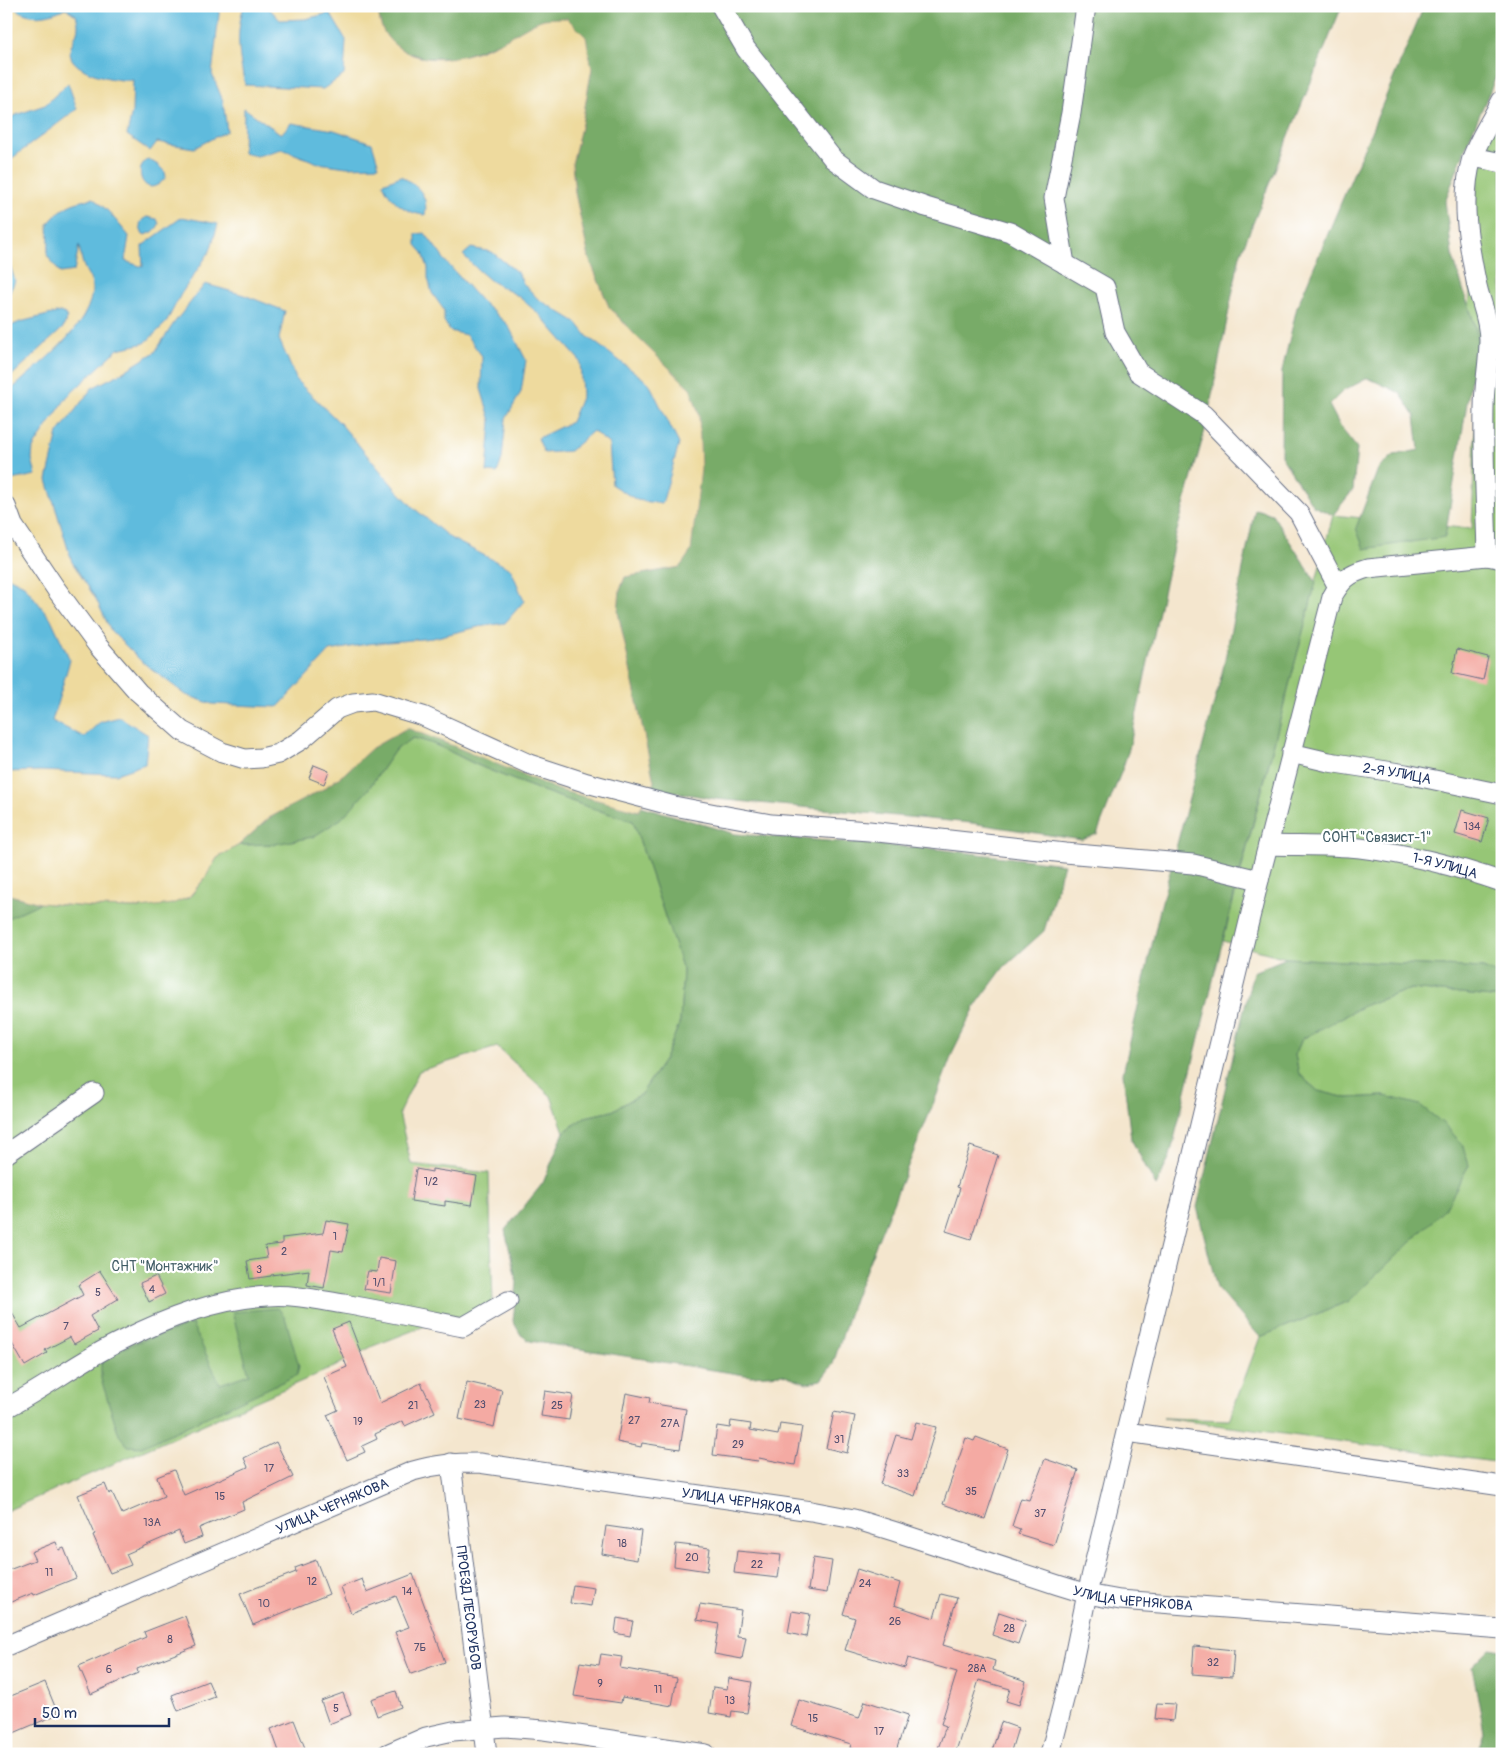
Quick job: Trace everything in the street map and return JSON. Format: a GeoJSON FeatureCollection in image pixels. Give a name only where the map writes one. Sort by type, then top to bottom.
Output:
{"type":"FeatureCollection","features":[{"type":"Feature","properties":{"kind":"street"},"geometry":{"type":"LineString","coordinates":[[721,6],[746,49],[833,159],[874,189],[1010,232],[1105,287],[1115,332],[1138,372],[1204,415],[1299,513],[1338,587]]}},
{"type":"Feature","properties":{"kind":"street"},"geometry":{"type":"LineString","coordinates":[[1065,264],[1054,198],[1071,113],[1086,6]]}},
{"type":"Feature","properties":{"kind":"street"},"geometry":{"type":"LineString","coordinates":[[1050,1754],[1259,880],[1332,597],[1344,579],[1354,572],[1368,568],[1494,558],[1484,407],[1489,341],[1495,319],[1478,293],[1467,229],[1465,203],[1472,157],[1502,100]]}},
{"type":"Feature","properties":{"kind":"street"},"geometry":{"type":"LineString","coordinates":[[1472,157],[1502,163]]}},
{"type":"Feature","properties":{"kind":"street"},"geometry":{"type":"LineString","coordinates":[[6,506],[13,525],[56,589],[98,646],[138,692],[182,731],[222,752],[245,759],[278,754],[302,740],[337,709],[353,703],[373,701],[423,716],[529,764],[597,786],[674,806],[771,824],[869,831],[1073,854],[1193,864],[1259,880]]}},
{"type":"Feature","properties":{"kind":"street","name":"2-Я УЛИЦА"},"geometry":{"type":"LineString","coordinates":[[1291,753],[1329,762],[1406,774],[1502,794]]}},
{"type":"Feature","properties":{"kind":"street","name":"1-Я УЛИЦА"},"geometry":{"type":"LineString","coordinates":[[1268,844],[1361,848],[1466,869],[1502,882]]}},
{"type":"Feature","properties":{"kind":"street"},"geometry":{"type":"LineString","coordinates":[[6,1154],[94,1093]]}},
{"type":"Feature","properties":{"kind":"street"},"geometry":{"type":"LineString","coordinates":[[6,1408],[120,1341],[173,1318],[235,1299],[270,1296],[313,1299],[463,1327],[508,1301]]}},
{"type":"Feature","properties":{"kind":"street"},"geometry":{"type":"LineString","coordinates":[[1128,1432],[1502,1486]]}},
{"type":"Feature","properties":{"kind":"street","name":"УЛИЦА ЧЕРНЯКОВА"},"geometry":{"type":"LineString","coordinates":[[6,1646],[413,1471],[429,1466],[451,1463],[479,1464],[811,1511],[854,1519],[1087,1594],[1120,1600],[1502,1629]]}},
{"type":"Feature","properties":{"kind":"street","name":"ПРОЕЗД ЛЕСОРУБОВ"},"geometry":{"type":"LineString","coordinates":[[451,1463],[487,1754]]}},
{"type":"Feature","properties":{"kind":"street"},"geometry":{"type":"LineString","coordinates":[[387,1754],[426,1737],[453,1731],[505,1727],[544,1730],[706,1754]]}},
{"type":"Feature","properties":{"kind":"green space"},"geometry":{"type":"Polygon","coordinates":[[[379,6],[1342,6],[1240,255],[1205,430],[1175,538],[1129,749],[1097,834],[1082,840],[971,823],[716,799],[651,788],[654,782],[618,612],[620,590],[625,577],[680,567],[636,336],[609,307],[589,258],[575,193],[572,164],[592,68],[498,43],[457,58],[424,58],[401,50],[390,41],[382,29],[378,13],[379,6]]]}},
{"type":"Feature","properties":{"kind":"green space"},"geometry":{"type":"Polygon","coordinates":[[[1424,6],[1502,6],[1502,63],[1445,201],[1452,254],[1478,336],[1445,537],[1364,549],[1356,528],[1378,469],[1394,455],[1419,450],[1415,416],[1400,393],[1368,378],[1343,391],[1329,405],[1341,428],[1357,448],[1353,490],[1333,515],[1313,506],[1281,456],[1282,371],[1297,307],[1424,6]]]}},
{"type":"Feature","properties":{"kind":"green space","name":"СОНТ \"Связист-1\""},"geometry":{"type":"Polygon","coordinates":[[[1502,96],[1502,976],[1483,968],[1286,958],[1223,941],[1333,515],[1472,529],[1478,336],[1469,306],[1479,154],[1502,96]]]}},
{"type":"Feature","properties":{"kind":"green space"},"geometry":{"type":"Polygon","coordinates":[[[1255,509],[1272,514],[1316,582],[1229,915],[1170,1156],[1156,1186],[1131,1139],[1123,1073],[1160,909],[1223,669],[1255,509]]]}},
{"type":"Feature","properties":{"kind":"green space"},"geometry":{"type":"Polygon","coordinates":[[[407,728],[638,811],[641,806],[735,834],[936,849],[1064,864],[1044,931],[1004,967],[976,1005],[954,1049],[854,1299],[833,1364],[821,1380],[807,1383],[782,1374],[751,1376],[530,1341],[521,1335],[513,1321],[517,1283],[505,1230],[543,1183],[564,1132],[585,1117],[612,1111],[641,1094],[665,1059],[680,1022],[683,970],[633,821],[521,783],[423,740],[413,738],[395,750],[367,791],[341,819],[313,837],[275,844],[239,845],[269,818],[323,789],[344,774],[372,748],[407,728]]]}},
{"type":"Feature","properties":{"kind":"green space","name":"СНТ \"Монтажник\""},"geometry":{"type":"Polygon","coordinates":[[[413,738],[432,743],[484,768],[539,790],[633,821],[683,970],[680,1022],[665,1059],[641,1094],[612,1111],[585,1117],[564,1132],[551,1096],[497,1047],[419,1071],[399,1113],[411,1164],[489,1173],[493,1304],[467,1321],[425,1326],[373,1346],[334,1367],[6,1511],[6,894],[40,903],[90,907],[141,908],[189,898],[205,878],[217,858],[239,845],[275,844],[367,791],[395,750],[413,738]]]}},
{"type":"Feature","properties":{"kind":"green space"},"geometry":{"type":"Polygon","coordinates":[[[6,894],[40,903],[6,919],[6,894]]]}},
{"type":"Feature","properties":{"kind":"green space"},"geometry":{"type":"Polygon","coordinates":[[[1286,958],[1483,968],[1502,976],[1502,998],[1411,989],[1363,1006],[1302,1039],[1295,1055],[1299,1074],[1318,1091],[1347,1098],[1385,1096],[1420,1105],[1445,1125],[1462,1144],[1469,1165],[1445,1209],[1349,1301],[1260,1337],[1217,1288],[1197,1207],[1253,972],[1286,958]]]}},
{"type":"Feature","properties":{"kind":"green space"},"geometry":{"type":"Polygon","coordinates":[[[1411,989],[1502,998],[1502,1463],[1163,1418],[1229,1420],[1260,1337],[1349,1301],[1469,1166],[1462,1144],[1445,1125],[1385,1096],[1347,1098],[1318,1091],[1299,1074],[1295,1055],[1302,1039],[1363,1006],[1411,989]]]}},
{"type":"Feature","properties":{"kind":"green space"},"geometry":{"type":"Polygon","coordinates":[[[278,1308],[285,1317],[299,1366],[297,1375],[142,1447],[128,1446],[119,1435],[101,1379],[101,1366],[105,1356],[135,1343],[192,1324],[220,1384],[249,1374],[232,1312],[278,1308]]]}},
{"type":"Feature","properties":{"kind":"green space"},"geometry":{"type":"Polygon","coordinates":[[[1490,1648],[1502,1650],[1502,1754],[1477,1754],[1484,1731],[1472,1666],[1490,1648]]]}},
{"type":"Feature","properties":{"kind":"sand"},"geometry":{"type":"Polygon","coordinates":[[[6,6],[379,6],[380,22],[384,32],[394,44],[406,52],[420,57],[435,59],[450,58],[479,51],[544,19],[567,18],[586,37],[592,68],[572,164],[575,193],[589,258],[609,307],[691,389],[699,415],[701,469],[691,551],[680,567],[625,577],[620,590],[618,612],[654,782],[639,811],[559,790],[407,728],[372,748],[344,774],[323,789],[269,818],[239,845],[217,858],[205,878],[189,897],[172,904],[141,908],[90,907],[40,903],[6,894],[6,6]]]}},
{"type":"Feature","properties":{"kind":"water"},"geometry":{"type":"Polygon","coordinates":[[[13,6],[220,6],[212,74],[223,101],[227,131],[194,148],[157,142],[150,151],[127,135],[132,112],[133,80],[106,78],[96,75],[78,66],[72,59],[70,49],[78,26],[76,15],[65,8],[45,15],[31,15],[13,6]]]}},
{"type":"Feature","properties":{"kind":"water"},"geometry":{"type":"Polygon","coordinates":[[[244,6],[267,6],[280,20],[305,19],[330,13],[346,40],[344,75],[323,89],[245,85],[239,46],[241,16],[244,6]]]}},
{"type":"Feature","properties":{"kind":"water"},"geometry":{"type":"Polygon","coordinates":[[[68,83],[77,109],[11,159],[6,167],[6,126],[13,116],[45,105],[68,83]]]}},
{"type":"Feature","properties":{"kind":"water"},"geometry":{"type":"Polygon","coordinates":[[[244,108],[281,134],[291,123],[334,130],[372,143],[379,166],[347,167],[318,163],[282,149],[257,156],[243,153],[244,108]]]}},
{"type":"Feature","properties":{"kind":"water"},"geometry":{"type":"Polygon","coordinates":[[[148,159],[165,172],[166,177],[152,187],[147,186],[143,182],[141,176],[143,163],[148,159]]]}},
{"type":"Feature","properties":{"kind":"water"},"geometry":{"type":"Polygon","coordinates":[[[401,176],[420,191],[425,201],[425,215],[405,209],[394,200],[386,189],[383,183],[401,176]]]}},
{"type":"Feature","properties":{"kind":"water"},"geometry":{"type":"Polygon","coordinates":[[[93,198],[108,211],[129,236],[125,261],[143,267],[142,246],[182,217],[218,224],[210,251],[181,294],[166,323],[145,343],[118,349],[67,397],[33,448],[32,459],[36,475],[6,481],[6,395],[60,346],[83,316],[90,301],[92,285],[83,264],[79,245],[74,271],[60,273],[47,255],[49,243],[48,224],[68,206],[93,198]]]}},
{"type":"Feature","properties":{"kind":"water"},"geometry":{"type":"Polygon","coordinates":[[[147,217],[157,219],[159,224],[153,232],[143,235],[140,224],[147,217]]]}},
{"type":"Feature","properties":{"kind":"water"},"geometry":{"type":"Polygon","coordinates":[[[425,233],[447,263],[480,300],[508,325],[526,360],[521,392],[506,419],[502,459],[497,473],[487,472],[491,421],[481,389],[482,356],[466,335],[450,331],[444,321],[444,310],[432,293],[428,278],[428,268],[423,253],[416,245],[416,234],[425,233]]]}},
{"type":"Feature","properties":{"kind":"water"},"geometry":{"type":"Polygon","coordinates":[[[471,248],[492,252],[518,273],[523,283],[538,299],[576,322],[588,337],[649,383],[679,444],[662,504],[637,500],[612,485],[609,444],[593,431],[570,451],[544,453],[538,438],[571,422],[582,395],[580,361],[540,315],[518,296],[491,281],[463,255],[471,248]]]}},
{"type":"Feature","properties":{"kind":"water"},"geometry":{"type":"Polygon","coordinates":[[[6,261],[9,262],[15,281],[6,300],[6,261]]]}},
{"type":"Feature","properties":{"kind":"water"},"geometry":{"type":"Polygon","coordinates":[[[205,284],[244,295],[285,311],[279,339],[297,381],[340,423],[415,509],[450,538],[511,569],[524,601],[505,623],[478,627],[433,638],[366,644],[330,651],[278,707],[212,704],[186,695],[141,661],[111,631],[96,599],[72,562],[47,480],[58,433],[92,388],[155,352],[174,323],[205,284]]]}},
{"type":"Feature","properties":{"kind":"water"},"geometry":{"type":"Polygon","coordinates":[[[60,312],[65,314],[67,318],[63,328],[6,381],[6,328],[20,322],[60,312]]]}},
{"type":"Feature","properties":{"kind":"water"},"geometry":{"type":"Polygon","coordinates":[[[6,576],[24,585],[51,619],[70,660],[52,721],[84,737],[100,722],[120,717],[148,735],[145,764],[116,774],[40,771],[6,772],[6,576]]]}},
{"type":"Feature","properties":{"kind":"building"},"geometry":{"type":"Polygon","coordinates":[[[1457,649],[1488,657],[1483,680],[1452,673],[1457,649]]]}},
{"type":"Feature","properties":{"kind":"building"},"geometry":{"type":"Polygon","coordinates":[[[314,765],[329,771],[324,784],[309,778],[314,765]]]}},
{"type":"Feature","properties":{"kind":"building"},"geometry":{"type":"Polygon","coordinates":[[[1462,810],[1489,818],[1482,842],[1455,834],[1462,810]]]}},
{"type":"Feature","properties":{"kind":"building"},"geometry":{"type":"Polygon","coordinates":[[[970,1146],[998,1155],[971,1239],[946,1231],[960,1188],[957,1187],[970,1146]]]}},
{"type":"Feature","properties":{"kind":"building"},"geometry":{"type":"Polygon","coordinates":[[[416,1169],[432,1172],[432,1169],[477,1176],[472,1205],[445,1201],[445,1206],[411,1201],[416,1169]]]}},
{"type":"Feature","properties":{"kind":"building"},"geometry":{"type":"Polygon","coordinates":[[[326,1220],[349,1224],[343,1252],[331,1250],[324,1288],[307,1285],[309,1270],[250,1279],[247,1261],[267,1258],[265,1246],[282,1244],[282,1238],[323,1233],[326,1220]]]}},
{"type":"Feature","properties":{"kind":"building"},"geometry":{"type":"Polygon","coordinates":[[[379,1258],[396,1261],[391,1293],[364,1289],[368,1271],[377,1272],[379,1258]]]}},
{"type":"Feature","properties":{"kind":"building"},"geometry":{"type":"Polygon","coordinates":[[[100,1271],[118,1299],[90,1316],[98,1331],[74,1344],[70,1337],[45,1350],[47,1353],[25,1366],[6,1333],[6,1303],[21,1328],[83,1295],[78,1285],[100,1271]]]}},
{"type":"Feature","properties":{"kind":"building"},"geometry":{"type":"Polygon","coordinates":[[[156,1276],[165,1294],[149,1302],[140,1283],[156,1276]]]}},
{"type":"Feature","properties":{"kind":"building"},"geometry":{"type":"Polygon","coordinates":[[[349,1322],[380,1403],[421,1383],[435,1412],[405,1426],[403,1421],[375,1434],[377,1439],[362,1446],[365,1452],[347,1460],[327,1415],[338,1410],[324,1377],[347,1367],[332,1329],[349,1322]]]}},
{"type":"Feature","properties":{"kind":"building"},"geometry":{"type":"Polygon","coordinates":[[[467,1382],[502,1390],[494,1427],[459,1419],[467,1382]]]}},
{"type":"Feature","properties":{"kind":"building"},"geometry":{"type":"Polygon","coordinates":[[[545,1391],[573,1395],[569,1420],[541,1416],[545,1391]]]}},
{"type":"Feature","properties":{"kind":"building"},"geometry":{"type":"Polygon","coordinates":[[[626,1393],[650,1398],[649,1403],[686,1409],[680,1449],[642,1443],[641,1447],[617,1442],[626,1393]]]}},
{"type":"Feature","properties":{"kind":"building"},"geometry":{"type":"Polygon","coordinates":[[[834,1412],[855,1416],[847,1453],[826,1448],[834,1412]]]}},
{"type":"Feature","properties":{"kind":"building"},"geometry":{"type":"Polygon","coordinates":[[[731,1421],[751,1424],[750,1430],[778,1435],[780,1424],[802,1427],[795,1465],[759,1458],[758,1461],[713,1455],[717,1426],[730,1428],[731,1421]]]}},
{"type":"Feature","properties":{"kind":"building"},"geometry":{"type":"Polygon","coordinates":[[[916,1422],[936,1427],[915,1496],[880,1484],[896,1435],[911,1439],[916,1422]]]}},
{"type":"Feature","properties":{"kind":"building"},"geometry":{"type":"Polygon","coordinates":[[[976,1437],[1008,1449],[985,1519],[943,1504],[966,1438],[974,1441],[976,1437]]]}},
{"type":"Feature","properties":{"kind":"building"},"geometry":{"type":"Polygon","coordinates":[[[276,1442],[293,1477],[242,1502],[244,1509],[199,1528],[202,1537],[184,1544],[179,1531],[126,1554],[131,1565],[110,1573],[78,1495],[105,1484],[109,1494],[112,1492],[122,1514],[164,1496],[157,1477],[174,1470],[184,1495],[248,1467],[244,1458],[276,1442]]]}},
{"type":"Feature","properties":{"kind":"building"},"geometry":{"type":"Polygon","coordinates":[[[1045,1459],[1078,1470],[1054,1545],[1018,1534],[1020,1529],[1012,1526],[1021,1498],[1029,1500],[1045,1459]]]}},
{"type":"Feature","properties":{"kind":"building"},"geometry":{"type":"Polygon","coordinates":[[[606,1526],[641,1531],[637,1560],[602,1554],[606,1526]]]}},
{"type":"Feature","properties":{"kind":"building"},"geometry":{"type":"Polygon","coordinates":[[[56,1542],[59,1550],[64,1548],[76,1578],[6,1604],[6,1571],[35,1560],[31,1552],[56,1542]]]}},
{"type":"Feature","properties":{"kind":"building"},"geometry":{"type":"Polygon","coordinates":[[[676,1544],[710,1548],[707,1571],[674,1566],[676,1544]]]}},
{"type":"Feature","properties":{"kind":"building"},"geometry":{"type":"Polygon","coordinates":[[[737,1551],[781,1555],[778,1578],[734,1573],[737,1551]]]}},
{"type":"Feature","properties":{"kind":"building"},"geometry":{"type":"Polygon","coordinates":[[[813,1558],[832,1561],[827,1593],[808,1590],[813,1558]]]}},
{"type":"Feature","properties":{"kind":"building"},"geometry":{"type":"Polygon","coordinates":[[[316,1560],[329,1594],[253,1625],[240,1594],[296,1572],[295,1568],[316,1560]]]}},
{"type":"Feature","properties":{"kind":"building"},"geometry":{"type":"Polygon","coordinates":[[[857,1569],[900,1583],[894,1605],[934,1618],[941,1594],[957,1598],[943,1645],[995,1661],[993,1670],[1026,1681],[1019,1705],[1006,1701],[1010,1689],[979,1680],[955,1754],[936,1754],[946,1726],[941,1724],[957,1672],[908,1658],[905,1668],[845,1650],[855,1618],[843,1614],[857,1569]]]}},
{"type":"Feature","properties":{"kind":"building"},"geometry":{"type":"Polygon","coordinates":[[[413,1574],[445,1662],[411,1674],[395,1632],[409,1627],[396,1596],[351,1613],[341,1587],[362,1579],[367,1592],[413,1574]]]}},
{"type":"Feature","properties":{"kind":"building"},"geometry":{"type":"Polygon","coordinates":[[[573,1585],[594,1588],[591,1606],[570,1603],[573,1585]]]}},
{"type":"Feature","properties":{"kind":"building"},"geometry":{"type":"Polygon","coordinates":[[[700,1604],[741,1610],[737,1636],[746,1637],[742,1659],[714,1654],[719,1624],[697,1620],[700,1604]]]}},
{"type":"Feature","properties":{"kind":"building"},"geometry":{"type":"Polygon","coordinates":[[[792,1611],[810,1614],[806,1637],[788,1633],[792,1611]]]}},
{"type":"Feature","properties":{"kind":"building"},"geometry":{"type":"Polygon","coordinates":[[[999,1612],[1026,1621],[1018,1644],[992,1635],[999,1612]]]}},
{"type":"Feature","properties":{"kind":"building"},"geometry":{"type":"Polygon","coordinates":[[[185,1616],[196,1646],[137,1669],[138,1673],[91,1694],[79,1666],[146,1637],[144,1632],[185,1616]]]}},
{"type":"Feature","properties":{"kind":"building"},"geometry":{"type":"Polygon","coordinates":[[[617,1618],[633,1621],[630,1636],[615,1633],[617,1618]]]}},
{"type":"Feature","properties":{"kind":"building"},"geometry":{"type":"Polygon","coordinates":[[[1194,1646],[1234,1650],[1232,1677],[1192,1674],[1194,1646]]]}},
{"type":"Feature","properties":{"kind":"building"},"geometry":{"type":"Polygon","coordinates":[[[601,1654],[622,1657],[620,1668],[677,1678],[672,1706],[622,1697],[621,1703],[574,1696],[580,1662],[599,1665],[601,1654]]]}},
{"type":"Feature","properties":{"kind":"building"},"geometry":{"type":"Polygon","coordinates":[[[729,1678],[752,1682],[747,1713],[732,1711],[731,1717],[709,1713],[713,1687],[727,1689],[729,1678]]]}},
{"type":"Feature","properties":{"kind":"building"},"geometry":{"type":"Polygon","coordinates":[[[208,1681],[215,1697],[178,1711],[172,1695],[208,1681]]]}},
{"type":"Feature","properties":{"kind":"building"},"geometry":{"type":"Polygon","coordinates":[[[45,1682],[58,1714],[9,1735],[6,1727],[6,1698],[45,1682]]]}},
{"type":"Feature","properties":{"kind":"building"},"geometry":{"type":"Polygon","coordinates":[[[396,1691],[401,1707],[377,1716],[371,1699],[396,1691]]]}},
{"type":"Feature","properties":{"kind":"building"},"geometry":{"type":"Polygon","coordinates":[[[343,1693],[351,1715],[329,1724],[321,1701],[343,1693]]]}},
{"type":"Feature","properties":{"kind":"building"},"geometry":{"type":"Polygon","coordinates":[[[799,1700],[859,1718],[865,1701],[908,1715],[895,1754],[868,1754],[850,1748],[851,1744],[791,1726],[799,1700]]]}},
{"type":"Feature","properties":{"kind":"building"},"geometry":{"type":"Polygon","coordinates":[[[1157,1703],[1175,1704],[1173,1721],[1155,1719],[1157,1703]]]}},
{"type":"Feature","properties":{"kind":"building"},"geometry":{"type":"Polygon","coordinates":[[[294,1720],[305,1748],[289,1754],[280,1754],[271,1729],[294,1720]]]}},
{"type":"Feature","properties":{"kind":"building"},"geometry":{"type":"Polygon","coordinates":[[[1001,1722],[1018,1728],[1010,1754],[991,1754],[1001,1722]]]}}]}
